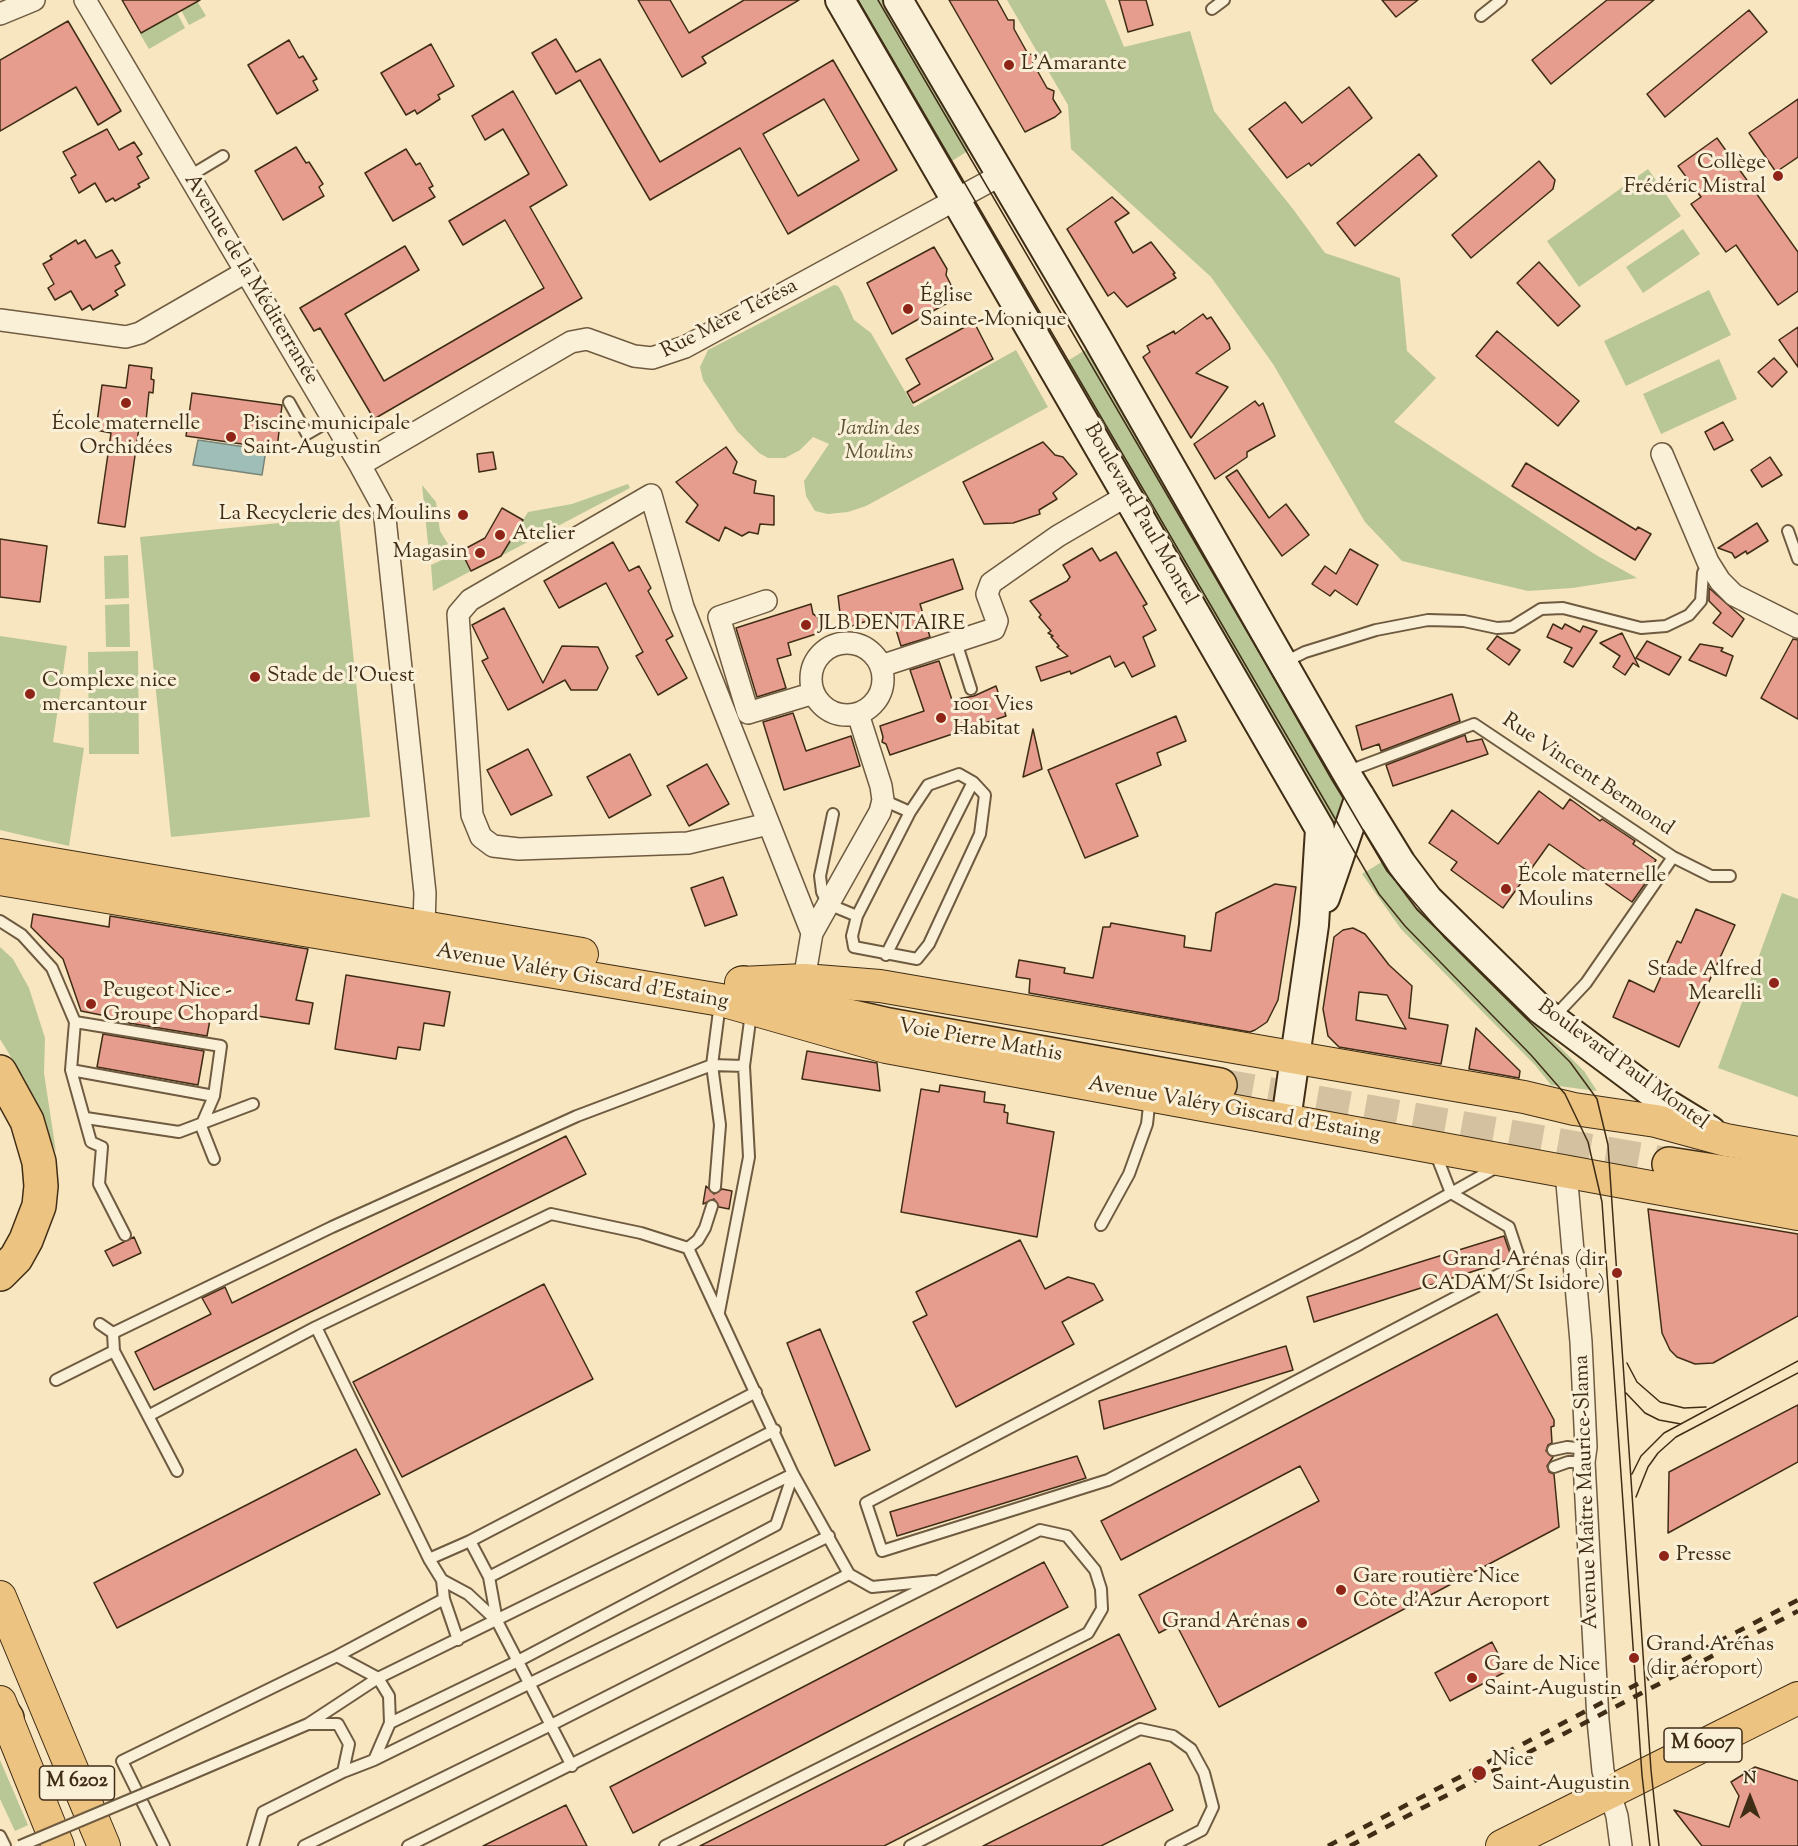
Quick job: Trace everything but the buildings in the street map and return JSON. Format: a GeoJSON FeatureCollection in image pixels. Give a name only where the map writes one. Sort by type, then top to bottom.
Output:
{"type":"FeatureCollection","features":[{"type":"Feature","properties":{"kind":"highway","name":"Voie Pierre Mathis"},"geometry":{"type":"LineString","coordinates":[[739,998],[796,1004],[889,1025],[1220,1085]]}},
{"type":"Feature","properties":{"kind":"highway"},"geometry":{"type":"LineString","coordinates":[[0,1072],[27,1121],[39,1162],[41,1186],[39,1206],[26,1240],[16,1258],[0,1274]]}},
{"type":"Feature","properties":{"kind":"highway"},"geometry":{"type":"LineString","coordinates":[[1669,1164],[1798,1184]]}},
{"type":"Feature","properties":{"kind":"main road","name":"Boulevard Paul Montel"},"geometry":{"type":"LineString","coordinates":[[840,0],[1320,829],[1314,925]]}},
{"type":"Feature","properties":{"kind":"main road","name":"Boulevard Paul Montel"},"geometry":{"type":"LineString","coordinates":[[898,0],[1345,772],[1392,849],[1428,898],[1551,1019],[1667,1104],[1726,1140]]}},
{"type":"Feature","properties":{"kind":"main road"},"geometry":{"type":"LineString","coordinates":[[1286,1120],[1314,925],[1339,861],[1360,796]]}},
{"type":"Feature","properties":{"kind":"main road","name":"Avenue Valéry Giscard d'Estaing"},"geometry":{"type":"LineString","coordinates":[[1,876],[424,926],[739,998],[886,1047],[1798,1214]]}},
{"type":"Feature","properties":{"kind":"main road","name":"Avenue Valéry Giscard d'Estaing"},"geometry":{"type":"LineString","coordinates":[[1,876],[739,998],[804,980],[880,986],[1524,1096],[1574,1109],[1626,1115],[1726,1140],[1798,1153]]}},
{"type":"Feature","properties":{"kind":"main road","name":"M 6202"},"geometry":{"type":"LineString","coordinates":[[0,1597],[104,1846]]}},
{"type":"Feature","properties":{"kind":"main road","name":"M 6007"},"geometry":{"type":"LineString","coordinates":[[1502,1846],[1798,1698]]}},
{"type":"Feature","properties":{"kind":"main road","name":"M 6202"},"geometry":{"type":"LineString","coordinates":[[2,1709],[58,1846]]}},
{"type":"Feature","properties":{"kind":"street"},"geometry":{"type":"LineString","coordinates":[[0,14],[34,0]]}},
{"type":"Feature","properties":{"kind":"street","name":"Avenue de la Méditerranée"},"geometry":{"type":"LineString","coordinates":[[85,0],[384,509],[425,893],[424,926]]}},
{"type":"Feature","properties":{"kind":"street","name":"Rue Mère Térésa"},"geometry":{"type":"LineString","coordinates":[[360,465],[571,342],[587,339],[633,356],[652,358],[671,354],[955,202],[1001,175]]}},
{"type":"Feature","properties":{"kind":"street"},"geometry":{"type":"LineString","coordinates":[[0,320],[126,337],[140,333],[244,273]]}},
{"type":"Feature","properties":{"kind":"street"},"geometry":{"type":"LineString","coordinates":[[1662,454],[1708,562],[1720,581],[1734,595],[1798,627]]}},
{"type":"Feature","properties":{"kind":"street"},"geometry":{"type":"LineString","coordinates":[[768,824],[688,843],[519,849],[493,846],[481,837],[472,815],[458,614],[470,600],[651,495],[684,607],[812,933]]}},
{"type":"Feature","properties":{"kind":"street"},"geometry":{"type":"LineString","coordinates":[[881,666],[994,630],[997,621],[987,594],[991,583],[1058,536],[1128,495]]}},
{"type":"Feature","properties":{"kind":"street"},"geometry":{"type":"LineString","coordinates":[[766,601],[719,617],[748,713],[814,693]]}},
{"type":"Feature","properties":{"kind":"street"},"geometry":{"type":"LineString","coordinates":[[857,644],[875,656],[881,666],[884,678],[882,690],[868,709],[858,714],[837,714],[827,709],[814,693],[811,681],[817,660],[834,645],[857,644]]}},
{"type":"Feature","properties":{"kind":"street"},"geometry":{"type":"LineString","coordinates":[[804,980],[812,933],[880,812],[883,800],[881,786],[858,714]]}},
{"type":"Feature","properties":{"kind":"street","name":"Avenue Maître Maurice-Slama"},"geometry":{"type":"LineString","coordinates":[[1566,1172],[1581,1342],[1598,1720],[1603,1771],[1617,1816],[1621,1846]]}},
{"type":"Feature","properties":{"kind":"lane"},"geometry":{"type":"LineString","coordinates":[[1212,9],[1224,0]]}},
{"type":"Feature","properties":{"kind":"lane"},"geometry":{"type":"LineString","coordinates":[[1481,16],[1501,0]]}},
{"type":"Feature","properties":{"kind":"lane"},"geometry":{"type":"LineString","coordinates":[[188,177],[223,156]]}},
{"type":"Feature","properties":{"kind":"lane"},"geometry":{"type":"LineString","coordinates":[[289,402],[307,434],[333,419]]}},
{"type":"Feature","properties":{"kind":"lane"},"geometry":{"type":"LineString","coordinates":[[1788,531],[1798,559]]}},
{"type":"Feature","properties":{"kind":"lane"},"geometry":{"type":"LineString","coordinates":[[1282,663],[1299,654],[1356,636],[1428,620],[1464,621],[1497,628],[1512,627],[1541,609],[1563,608],[1641,628],[1666,626],[1689,615],[1701,600],[1703,573],[1708,562]]}},
{"type":"Feature","properties":{"kind":"lane"},"geometry":{"type":"LineString","coordinates":[[956,642],[971,689]]}},
{"type":"Feature","properties":{"kind":"lane","name":"Rue Vincent Bermond"},"geometry":{"type":"LineString","coordinates":[[1345,772],[1474,724],[1673,856],[1711,876],[1730,876]]}},
{"type":"Feature","properties":{"kind":"lane"},"geometry":{"type":"LineString","coordinates":[[958,774],[973,782],[985,795],[980,834],[929,944],[917,959],[886,955],[854,946],[852,936],[857,916],[910,812],[928,785],[958,774]]}},
{"type":"Feature","properties":{"kind":"lane"},"geometry":{"type":"LineString","coordinates":[[886,955],[973,782]]}},
{"type":"Feature","properties":{"kind":"lane"},"geometry":{"type":"LineString","coordinates":[[883,800],[910,812]]}},
{"type":"Feature","properties":{"kind":"lane"},"geometry":{"type":"LineString","coordinates":[[832,814],[820,876],[822,892],[828,904],[857,916]]}},
{"type":"Feature","properties":{"kind":"lane","name":"Rue Vincent Bermond"},"geometry":{"type":"LineString","coordinates":[[1551,1019],[1586,983],[1673,856]]}},
{"type":"Feature","properties":{"kind":"lane"},"geometry":{"type":"LineString","coordinates":[[0,921],[22,935],[52,968],[75,1022],[71,1070],[91,1142],[102,1147],[99,1184],[125,1234]]}},
{"type":"Feature","properties":{"kind":"lane"},"geometry":{"type":"LineString","coordinates":[[715,1187],[720,1125],[712,1065],[739,998]]}},
{"type":"Feature","properties":{"kind":"lane"},"geometry":{"type":"LineString","coordinates":[[719,1312],[749,1157],[739,998]]}},
{"type":"Feature","properties":{"kind":"lane"},"geometry":{"type":"LineString","coordinates":[[75,1022],[221,1046],[214,1096],[201,1126],[214,1159]]}},
{"type":"Feature","properties":{"kind":"lane"},"geometry":{"type":"LineString","coordinates":[[113,1333],[332,1227],[577,1116],[712,1065],[744,1066]]}},
{"type":"Feature","properties":{"kind":"lane"},"geometry":{"type":"LineString","coordinates":[[71,1070],[214,1096]]}},
{"type":"Feature","properties":{"kind":"lane"},"geometry":{"type":"LineString","coordinates":[[1101,1225],[1129,1174],[1147,1124],[1150,1097]]}},
{"type":"Feature","properties":{"kind":"lane"},"geometry":{"type":"LineString","coordinates":[[86,1118],[179,1132],[201,1126],[253,1104]]}},
{"type":"Feature","properties":{"kind":"lane"},"geometry":{"type":"LineString","coordinates":[[1433,1147],[1451,1194],[1509,1227],[1521,1263],[1108,1480],[882,1551],[866,1503],[1451,1194],[1508,1161]]}},
{"type":"Feature","properties":{"kind":"lane"},"geometry":{"type":"LineString","coordinates":[[688,1248],[698,1240],[705,1228],[712,1206]]}},
{"type":"Feature","properties":{"kind":"lane"},"geometry":{"type":"LineString","coordinates":[[148,1416],[316,1327],[551,1214],[641,1233],[688,1248],[794,1474],[849,1574],[872,1587],[934,1581]]}},
{"type":"Feature","properties":{"kind":"lane"},"geometry":{"type":"LineString","coordinates":[[100,1324],[113,1333]]}},
{"type":"Feature","properties":{"kind":"lane"},"geometry":{"type":"LineString","coordinates":[[316,1327],[429,1559],[442,1580],[444,1599],[458,1640]]}},
{"type":"Feature","properties":{"kind":"lane"},"geometry":{"type":"LineString","coordinates":[[113,1333],[114,1351],[177,1471]]}},
{"type":"Feature","properties":{"kind":"lane"},"geometry":{"type":"LineString","coordinates":[[56,1380],[114,1351]]}},
{"type":"Feature","properties":{"kind":"lane"},"geometry":{"type":"LineString","coordinates":[[429,1559],[470,1541],[756,1392]]}},
{"type":"Feature","properties":{"kind":"lane"},"geometry":{"type":"LineString","coordinates":[[489,1577],[775,1430]]}},
{"type":"Feature","properties":{"kind":"lane"},"geometry":{"type":"LineString","coordinates":[[1553,1450],[1585,1455]]}},
{"type":"Feature","properties":{"kind":"lane"},"geometry":{"type":"LineString","coordinates":[[1554,1467],[1585,1455]]}},
{"type":"Feature","properties":{"kind":"lane"},"geometry":{"type":"LineString","coordinates":[[20,1846],[308,1724],[378,1678],[794,1474]]}},
{"type":"Feature","properties":{"kind":"lane"},"geometry":{"type":"LineString","coordinates":[[390,1723],[518,1661],[776,1525],[794,1474]]}},
{"type":"Feature","properties":{"kind":"lane"},"geometry":{"type":"LineString","coordinates":[[408,1846],[1040,1530],[1067,1536],[1095,1570],[1101,1589],[1102,1609],[1088,1633],[665,1846]]}},
{"type":"Feature","properties":{"kind":"lane"},"geometry":{"type":"LineString","coordinates":[[253,1846],[263,1812],[343,1772],[374,1760],[829,1536]]}},
{"type":"Feature","properties":{"kind":"lane"},"geometry":{"type":"LineString","coordinates":[[470,1541],[489,1577],[497,1621],[572,1766]]}},
{"type":"Feature","properties":{"kind":"lane"},"geometry":{"type":"LineString","coordinates":[[304,1846],[551,1725],[849,1574]]}},
{"type":"Feature","properties":{"kind":"lane"},"geometry":{"type":"LineString","coordinates":[[442,1580],[468,1594],[497,1621]]}},
{"type":"Feature","properties":{"kind":"lane"},"geometry":{"type":"LineString","coordinates":[[164,1846],[122,1761],[337,1656],[444,1599]]}},
{"type":"Feature","properties":{"kind":"lane"},"geometry":{"type":"LineString","coordinates":[[337,1656],[378,1678],[389,1696],[390,1723],[374,1760]]}},
{"type":"Feature","properties":{"kind":"lane"},"geometry":{"type":"LineString","coordinates":[[308,1724],[338,1724],[349,1744],[343,1772]]}},
{"type":"Feature","properties":{"kind":"lane"},"geometry":{"type":"LineString","coordinates":[[910,1846],[1140,1729],[1173,1736],[1191,1749],[1204,1773],[1213,1807],[1202,1830],[1171,1846]]}},
{"type":"Feature","properties":{"kind":"lane"},"geometry":{"type":"LineString","coordinates":[[0,1836],[5,1846]]}},
{"type":"Feature","properties":{"kind":"green space"},"geometry":{"type":"Polygon","coordinates":[[[852,0],[884,0],[971,149],[947,164],[852,0]]]}},
{"type":"Feature","properties":{"kind":"green space"},"geometry":{"type":"Polygon","coordinates":[[[1007,0],[1105,0],[1124,47],[1190,31],[1214,111],[1293,209],[1325,253],[1400,278],[1407,351],[1436,378],[1394,422],[1596,555],[1637,578],[1572,588],[1528,591],[1402,561],[1365,522],[1273,364],[1211,277],[1071,149],[1068,105],[1007,0]]]}},
{"type":"Feature","properties":{"kind":"green space"},"geometry":{"type":"Polygon","coordinates":[[[197,1],[206,16],[189,25],[181,10],[197,1]]]}},
{"type":"Feature","properties":{"kind":"green space"},"geometry":{"type":"Polygon","coordinates":[[[177,13],[185,28],[149,49],[140,34],[177,13]]]}},
{"type":"Feature","properties":{"kind":"green space"},"geometry":{"type":"Polygon","coordinates":[[[1648,169],[1681,216],[1579,287],[1547,241],[1648,169]]]}},
{"type":"Feature","properties":{"kind":"green space"},"geometry":{"type":"Polygon","coordinates":[[[1683,229],[1700,254],[1643,293],[1626,267],[1683,229]]]}},
{"type":"Feature","properties":{"kind":"green space","name":"Jardin des Moulins"},"geometry":{"type":"Polygon","coordinates":[[[834,285],[838,286],[842,292],[854,320],[871,333],[914,407],[1016,350],[1048,407],[866,506],[848,512],[828,514],[815,511],[806,496],[804,481],[829,444],[813,437],[800,450],[785,458],[768,458],[759,453],[737,431],[703,380],[700,367],[708,350],[834,285]]]}},
{"type":"Feature","properties":{"kind":"green space"},"geometry":{"type":"Polygon","coordinates":[[[1709,290],[1731,335],[1626,386],[1604,341],[1709,290]]]}},
{"type":"Feature","properties":{"kind":"green space"},"geometry":{"type":"Polygon","coordinates":[[[1087,349],[1344,789],[1347,798],[1340,839],[1064,363],[1087,349]]]}},
{"type":"Feature","properties":{"kind":"green space"},"geometry":{"type":"Polygon","coordinates":[[[1719,359],[1737,399],[1661,434],[1643,394],[1719,359]]]}},
{"type":"Feature","properties":{"kind":"green space"},"geometry":{"type":"Polygon","coordinates":[[[628,484],[630,488],[501,556],[528,512],[572,504],[628,484]]]}},
{"type":"Feature","properties":{"kind":"green space"},"geometry":{"type":"Polygon","coordinates":[[[422,485],[436,502],[440,531],[448,544],[429,553],[422,485]]]}},
{"type":"Feature","properties":{"kind":"green space","name":"Stade de l'Ouest"},"geometry":{"type":"Polygon","coordinates":[[[339,517],[370,817],[171,837],[140,537],[339,517]]]}},
{"type":"Feature","properties":{"kind":"green space"},"geometry":{"type":"Polygon","coordinates":[[[461,551],[471,571],[433,591],[431,565],[461,551]]]}},
{"type":"Feature","properties":{"kind":"green space"},"geometry":{"type":"Polygon","coordinates":[[[128,555],[129,598],[105,599],[104,556],[128,555]]]}},
{"type":"Feature","properties":{"kind":"green space"},"geometry":{"type":"Polygon","coordinates":[[[129,604],[130,647],[106,647],[105,605],[129,604]]]}},
{"type":"Feature","properties":{"kind":"green space","name":"Complexe nice mercantour"},"geometry":{"type":"Polygon","coordinates":[[[0,636],[67,646],[53,742],[84,748],[69,846],[0,830],[0,636]]]}},
{"type":"Feature","properties":{"kind":"green space"},"geometry":{"type":"Polygon","coordinates":[[[138,651],[139,754],[89,754],[88,652],[138,651]]]}},
{"type":"Feature","properties":{"kind":"green space"},"geometry":{"type":"Polygon","coordinates":[[[1385,860],[1429,917],[1584,1071],[1597,1091],[1551,1085],[1535,1065],[1401,929],[1362,874],[1385,860]]]}},
{"type":"Feature","properties":{"kind":"green space","name":"Stade Alfred Mearelli"},"geometry":{"type":"Polygon","coordinates":[[[1782,893],[1798,899],[1798,1097],[1718,1068],[1782,893]]]}},
{"type":"Feature","properties":{"kind":"green space"},"geometry":{"type":"Polygon","coordinates":[[[0,947],[13,959],[29,988],[45,1038],[44,1073],[56,1152],[25,1080],[0,1039],[0,947]]]}},
{"type":"Feature","properties":{"kind":"green space"},"geometry":{"type":"Polygon","coordinates":[[[0,1760],[28,1825],[15,1831],[0,1799],[0,1760]]]}},
{"type":"Feature","properties":{"kind":"water"},"geometry":{"type":"Polygon","coordinates":[[[198,440],[266,450],[262,475],[193,465],[198,440]]]}},
{"type":"Feature","properties":{"kind":"tunnel"},"geometry":{"type":"LineString","coordinates":[[1220,1085],[1669,1164]]}},
{"type":"Feature","properties":{"kind":"tram line"},"geometry":{"type":"LineString","coordinates":[[858,0],[1379,894],[1405,926],[1531,1055],[1565,1094],[1588,1142],[1602,1202],[1642,1775],[1650,1846]]}},
{"type":"Feature","properties":{"kind":"tram line"},"geometry":{"type":"LineString","coordinates":[[878,0],[1387,871],[1445,938],[1570,1062],[1597,1099],[1608,1145],[1651,1770],[1659,1846]]}},
{"type":"Feature","properties":{"kind":"tram line"},"geometry":{"type":"LineString","coordinates":[[1632,1474],[1641,1456],[1664,1433],[1798,1361]]}},
{"type":"Feature","properties":{"kind":"tram line"},"geometry":{"type":"LineString","coordinates":[[1627,1363],[1637,1382],[1660,1402],[1684,1408],[1706,1407]]}},
{"type":"Feature","properties":{"kind":"tram line"},"geometry":{"type":"LineString","coordinates":[[1636,1497],[1648,1467],[1658,1453],[1676,1437],[1798,1373]]}},
{"type":"Feature","properties":{"kind":"tram line"},"geometry":{"type":"LineString","coordinates":[[1626,1393],[1645,1413],[1659,1420],[1681,1424]]}},
{"type":"Feature","properties":{"kind":"railway"},"geometry":{"type":"LineString","coordinates":[[1328,1846],[1798,1600]]}},
{"type":"Feature","properties":{"kind":"railway"},"geometry":{"type":"LineString","coordinates":[[1350,1846],[1798,1611]]}},
{"type":"Feature","properties":{"kind":"place","name":"L'Amarante"},"geometry":{"type":"Point","coordinates":[1009,65]}},
{"type":"Feature","properties":{"kind":"place","name":"Collège Frédéric Mistral"},"geometry":{"type":"Point","coordinates":[1778,176]}},
{"type":"Feature","properties":{"kind":"place","name":"Église Sainte-Monique"},"geometry":{"type":"Point","coordinates":[908,309]}},
{"type":"Feature","properties":{"kind":"place","name":"École maternelle Orchidées"},"geometry":{"type":"Point","coordinates":[126,403]}},
{"type":"Feature","properties":{"kind":"place","name":"Piscine municipale Saint-Augustin"},"geometry":{"type":"Point","coordinates":[231,437]}},
{"type":"Feature","properties":{"kind":"place","name":"La Recyclerie des Moulins"},"geometry":{"type":"Point","coordinates":[463,515]}},
{"type":"Feature","properties":{"kind":"place","name":"Atelier"},"geometry":{"type":"Point","coordinates":[500,535]}},
{"type":"Feature","properties":{"kind":"place","name":"Magasin"},"geometry":{"type":"Point","coordinates":[480,553]}},
{"type":"Feature","properties":{"kind":"place","name":"JLB DENTAIRE"},"geometry":{"type":"Point","coordinates":[806,625]}},
{"type":"Feature","properties":{"kind":"place","name":"Stade de l'Ouest"},"geometry":{"type":"Point","coordinates":[255,677]}},
{"type":"Feature","properties":{"kind":"place","name":"Complexe nice mercantour"},"geometry":{"type":"Point","coordinates":[30,694]}},
{"type":"Feature","properties":{"kind":"place","name":"1001 Vies Habitat"},"geometry":{"type":"Point","coordinates":[941,718]}},
{"type":"Feature","properties":{"kind":"place","name":"École maternelle Moulins"},"geometry":{"type":"Point","coordinates":[1506,889]}},
{"type":"Feature","properties":{"kind":"place","name":"Stade Alfred Mearelli"},"geometry":{"type":"Point","coordinates":[1774,983]}},
{"type":"Feature","properties":{"kind":"place","name":"Peugeot Nice - Groupe Chopard"},"geometry":{"type":"Point","coordinates":[91,1004]}},
{"type":"Feature","properties":{"kind":"place","name":"Grand Arénas (dir CADAM/St Isidore)"},"geometry":{"type":"Point","coordinates":[1617,1273]}},
{"type":"Feature","properties":{"kind":"place","name":"Presse"},"geometry":{"type":"Point","coordinates":[1664,1556]}},
{"type":"Feature","properties":{"kind":"place","name":"Gare routière Nice Côte d'Azur Aeroport"},"geometry":{"type":"Point","coordinates":[1341,1590]}},
{"type":"Feature","properties":{"kind":"place","name":"Grand Arénas"},"geometry":{"type":"Point","coordinates":[1302,1623]}},
{"type":"Feature","properties":{"kind":"place","name":"Grand Arénas (dir aéroport)"},"geometry":{"type":"Point","coordinates":[1634,1658]}},
{"type":"Feature","properties":{"kind":"place","name":"Gare de Nice Saint-Augustin"},"geometry":{"type":"Point","coordinates":[1472,1678]}},
{"type":"Feature","properties":{"kind":"place","name":"Nice Saint-Augustin"},"geometry":{"type":"Point","coordinates":[1479,1773]}}]}
